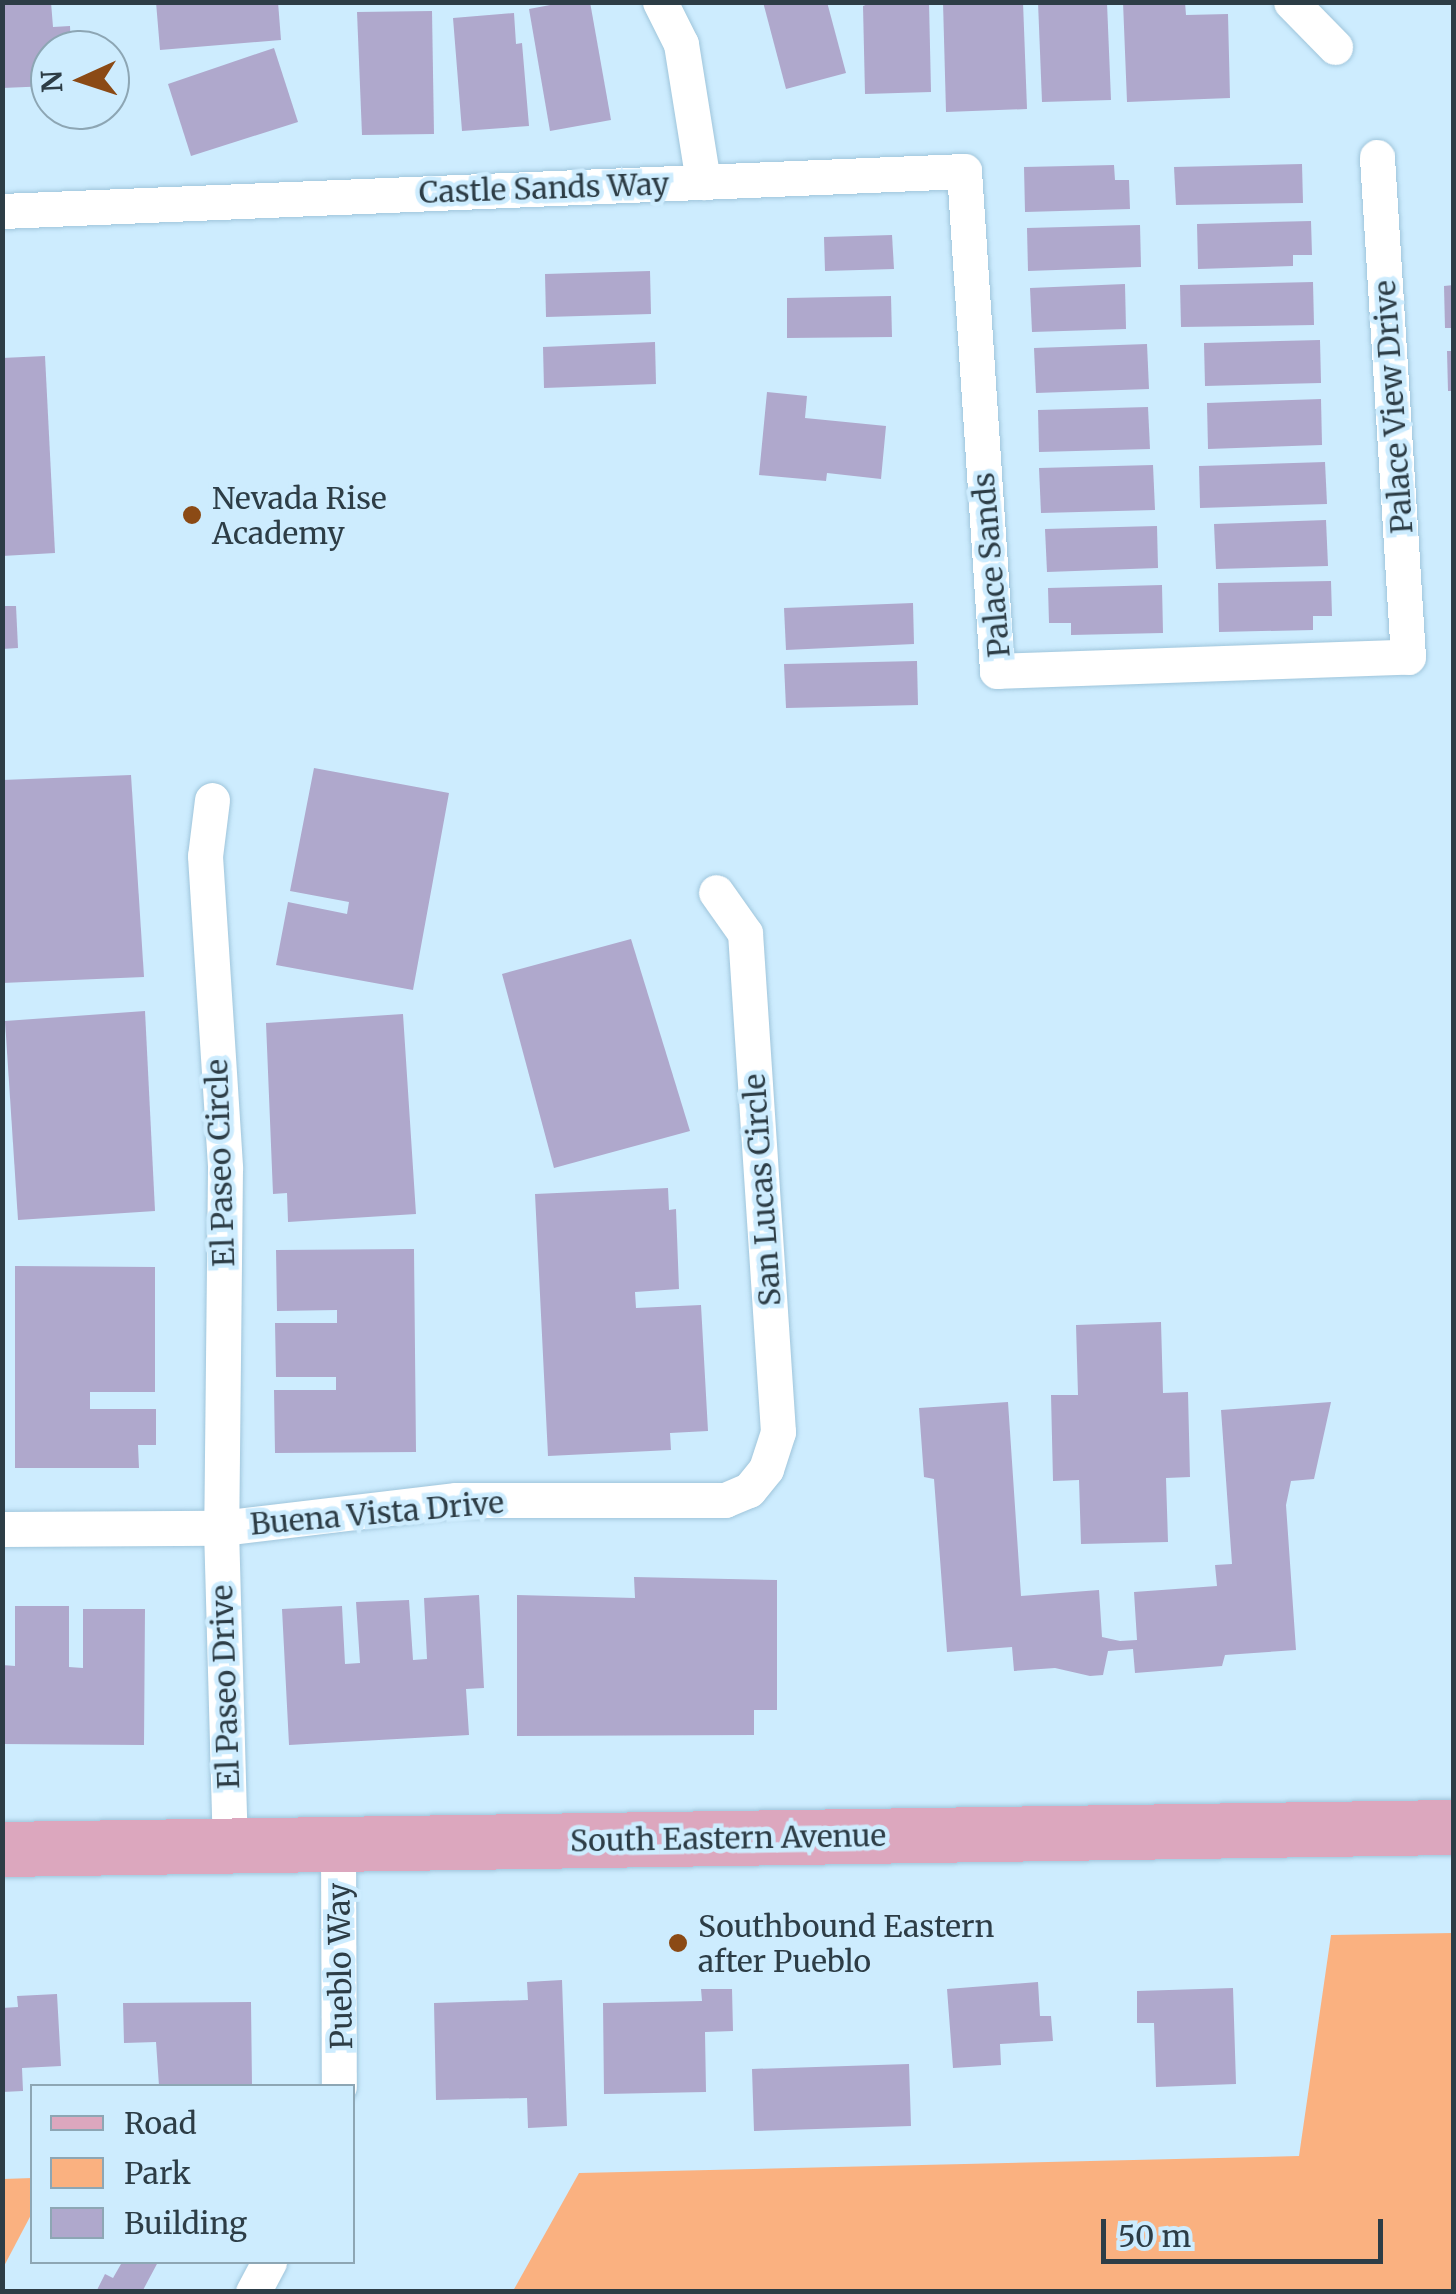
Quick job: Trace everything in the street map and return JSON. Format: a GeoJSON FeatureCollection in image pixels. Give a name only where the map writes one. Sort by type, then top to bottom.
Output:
{"type":"FeatureCollection","features":[{"type":"Feature","properties":{"kind":"main road","name":"South Eastern Avenue"},"geometry":{"type":"LineString","coordinates":[[2,1850],[1454,1827]]}},
{"type":"Feature","properties":{"kind":"street"},"geometry":{"type":"LineString","coordinates":[[660,2],[680,44],[703,182]]}},
{"type":"Feature","properties":{"kind":"street"},"geometry":{"type":"LineString","coordinates":[[1291,2],[1335,47]]}},
{"type":"Feature","properties":{"kind":"street","name":"Palace View Drive"},"geometry":{"type":"LineString","coordinates":[[1378,157],[1408,657]]}},
{"type":"Feature","properties":{"kind":"street","name":"Castle Sands Way"},"geometry":{"type":"LineString","coordinates":[[2,211],[964,171]]}},
{"type":"Feature","properties":{"kind":"street","name":"Palace Sands"},"geometry":{"type":"LineString","coordinates":[[964,171],[997,671],[1408,657]]}},
{"type":"Feature","properties":{"kind":"street","name":"El Paseo Circle"},"geometry":{"type":"LineString","coordinates":[[212,800],[205,856],[224,1168],[221,1528]]}},
{"type":"Feature","properties":{"kind":"street","name":"San Lucas Circle"},"geometry":{"type":"LineString","coordinates":[[716,892],[745,933],[778,1432],[766,1469],[749,1490]]}},
{"type":"Feature","properties":{"kind":"street","name":"Buena Vista Drive"},"geometry":{"type":"LineString","coordinates":[[2,1529],[221,1528],[456,1500],[725,1500],[749,1490]]}},
{"type":"Feature","properties":{"kind":"street","name":"El Paseo Drive"},"geometry":{"type":"LineString","coordinates":[[221,1528],[230,1846]]}},
{"type":"Feature","properties":{"kind":"street","name":"Pueblo Way"},"geometry":{"type":"LineString","coordinates":[[338,1844],[339,2084]]}},
{"type":"Feature","properties":{"kind":"street"},"geometry":{"type":"LineString","coordinates":[[253,2292],[269,2264]]}},
{"type":"Feature","properties":{"kind":"green space"},"geometry":{"type":"Polygon","coordinates":[[[1453,1933],[1453,2291],[513,2291],[579,2173],[1299,2156],[1331,1935],[1453,1933]]]}},
{"type":"Feature","properties":{"kind":"green space"},"geometry":{"type":"Polygon","coordinates":[[[30,2178],[30,2217],[3,2268],[3,2179],[30,2178]]]}},
{"type":"Feature","properties":{"kind":"building"},"geometry":{"type":"Polygon","coordinates":[[[2,2],[51,2],[53,27],[70,26],[70,30],[30,30],[30,87],[2,88],[2,2]]]}},
{"type":"Feature","properties":{"kind":"building"},"geometry":{"type":"Polygon","coordinates":[[[156,2],[278,2],[281,40],[160,50],[156,2]]]}},
{"type":"Feature","properties":{"kind":"building"},"geometry":{"type":"Polygon","coordinates":[[[590,2],[611,120],[550,131],[529,9],[590,2]]]}},
{"type":"Feature","properties":{"kind":"building"},"geometry":{"type":"Polygon","coordinates":[[[763,2],[827,2],[846,73],[786,89],[763,2]]]}},
{"type":"Feature","properties":{"kind":"building"},"geometry":{"type":"Polygon","coordinates":[[[873,2],[929,2],[931,92],[865,94],[863,6],[873,2]]]}},
{"type":"Feature","properties":{"kind":"building"},"geometry":{"type":"Polygon","coordinates":[[[943,2],[1023,2],[1027,109],[946,112],[943,2]]]}},
{"type":"Feature","properties":{"kind":"building"},"geometry":{"type":"Polygon","coordinates":[[[1038,2],[1107,3],[1111,100],[1042,102],[1038,2]]]}},
{"type":"Feature","properties":{"kind":"building"},"geometry":{"type":"Polygon","coordinates":[[[1123,2],[1185,2],[1186,15],[1228,14],[1230,98],[1127,102],[1123,2]]]}},
{"type":"Feature","properties":{"kind":"building"},"geometry":{"type":"Polygon","coordinates":[[[432,11],[434,134],[362,135],[357,12],[432,11]]]}},
{"type":"Feature","properties":{"kind":"building"},"geometry":{"type":"Polygon","coordinates":[[[514,13],[516,44],[522,43],[529,126],[462,131],[453,18],[514,13]]]}},
{"type":"Feature","properties":{"kind":"building"},"geometry":{"type":"Polygon","coordinates":[[[274,48],[298,122],[191,156],[168,84],[274,48]]]}},
{"type":"Feature","properties":{"kind":"building"},"geometry":{"type":"Polygon","coordinates":[[[1302,164],[1303,203],[1176,205],[1174,167],[1302,164]]]}},
{"type":"Feature","properties":{"kind":"building"},"geometry":{"type":"Polygon","coordinates":[[[1114,165],[1115,180],[1129,180],[1130,209],[1025,212],[1024,167],[1114,165]]]}},
{"type":"Feature","properties":{"kind":"building"},"geometry":{"type":"Polygon","coordinates":[[[1311,221],[1312,255],[1293,255],[1293,266],[1198,269],[1197,224],[1311,221]]]}},
{"type":"Feature","properties":{"kind":"building"},"geometry":{"type":"Polygon","coordinates":[[[1140,225],[1141,267],[1028,271],[1027,228],[1140,225]]]}},
{"type":"Feature","properties":{"kind":"building"},"geometry":{"type":"Polygon","coordinates":[[[892,235],[894,269],[825,271],[824,237],[892,235]]]}},
{"type":"Feature","properties":{"kind":"building"},"geometry":{"type":"Polygon","coordinates":[[[650,271],[651,314],[546,317],[545,274],[650,271]]]}},
{"type":"Feature","properties":{"kind":"building"},"geometry":{"type":"Polygon","coordinates":[[[1313,282],[1314,325],[1181,327],[1180,285],[1313,282]]]}},
{"type":"Feature","properties":{"kind":"building"},"geometry":{"type":"Polygon","coordinates":[[[1125,284],[1126,329],[1032,332],[1030,288],[1125,284]]]}},
{"type":"Feature","properties":{"kind":"building"},"geometry":{"type":"Polygon","coordinates":[[[1454,285],[1454,328],[1445,328],[1444,286],[1454,285]]]}},
{"type":"Feature","properties":{"kind":"building"},"geometry":{"type":"Polygon","coordinates":[[[891,296],[892,337],[787,338],[787,298],[891,296]]]}},
{"type":"Feature","properties":{"kind":"building"},"geometry":{"type":"Polygon","coordinates":[[[1320,340],[1321,383],[1205,386],[1204,343],[1320,340]]]}},
{"type":"Feature","properties":{"kind":"building"},"geometry":{"type":"Polygon","coordinates":[[[655,342],[656,384],[544,388],[543,347],[655,342]]]}},
{"type":"Feature","properties":{"kind":"building"},"geometry":{"type":"Polygon","coordinates":[[[1147,344],[1149,389],[1036,393],[1034,348],[1147,344]]]}},
{"type":"Feature","properties":{"kind":"building"},"geometry":{"type":"Polygon","coordinates":[[[1447,351],[1454,351],[1454,391],[1448,391],[1447,351]]]}},
{"type":"Feature","properties":{"kind":"building"},"geometry":{"type":"Polygon","coordinates":[[[45,356],[55,553],[2,556],[2,358],[45,356]]]}},
{"type":"Feature","properties":{"kind":"building"},"geometry":{"type":"Polygon","coordinates":[[[767,392],[807,396],[805,418],[886,426],[881,479],[827,473],[826,481],[759,475],[767,392]]]}},
{"type":"Feature","properties":{"kind":"building"},"geometry":{"type":"Polygon","coordinates":[[[1321,399],[1322,445],[1208,449],[1207,403],[1321,399]]]}},
{"type":"Feature","properties":{"kind":"building"},"geometry":{"type":"Polygon","coordinates":[[[1148,407],[1150,449],[1039,452],[1038,410],[1148,407]]]}},
{"type":"Feature","properties":{"kind":"building"},"geometry":{"type":"Polygon","coordinates":[[[1325,462],[1327,504],[1200,508],[1199,466],[1325,462]]]}},
{"type":"Feature","properties":{"kind":"building"},"geometry":{"type":"Polygon","coordinates":[[[1153,465],[1155,510],[1041,513],[1039,468],[1153,465]]]}},
{"type":"Feature","properties":{"kind":"building"},"geometry":{"type":"Polygon","coordinates":[[[1326,520],[1328,566],[1216,569],[1214,524],[1326,520]]]}},
{"type":"Feature","properties":{"kind":"building"},"geometry":{"type":"Polygon","coordinates":[[[1157,526],[1158,568],[1047,572],[1045,529],[1157,526]]]}},
{"type":"Feature","properties":{"kind":"building"},"geometry":{"type":"Polygon","coordinates":[[[1331,581],[1332,616],[1313,616],[1313,630],[1219,632],[1218,583],[1331,581]]]}},
{"type":"Feature","properties":{"kind":"building"},"geometry":{"type":"Polygon","coordinates":[[[1162,585],[1163,633],[1071,635],[1071,623],[1049,623],[1048,588],[1162,585]]]}},
{"type":"Feature","properties":{"kind":"building"},"geometry":{"type":"Polygon","coordinates":[[[913,603],[914,644],[786,650],[784,608],[913,603]]]}},
{"type":"Feature","properties":{"kind":"building"},"geometry":{"type":"Polygon","coordinates":[[[2,606],[16,606],[18,648],[2,649],[2,606]]]}},
{"type":"Feature","properties":{"kind":"building"},"geometry":{"type":"Polygon","coordinates":[[[917,661],[918,705],[786,708],[784,664],[917,661]]]}},
{"type":"Feature","properties":{"kind":"building"},"geometry":{"type":"Polygon","coordinates":[[[314,768],[449,793],[413,990],[276,965],[288,902],[347,914],[349,902],[290,891],[314,768]]]}},
{"type":"Feature","properties":{"kind":"building"},"geometry":{"type":"Polygon","coordinates":[[[131,775],[144,977],[2,983],[2,780],[131,775]]]}},
{"type":"Feature","properties":{"kind":"building"},"geometry":{"type":"Polygon","coordinates":[[[631,939],[690,1131],[554,1168],[502,974],[631,939]]]}},
{"type":"Feature","properties":{"kind":"building"},"geometry":{"type":"Polygon","coordinates":[[[145,1011],[155,1211],[18,1220],[5,1021],[145,1011]]]}},
{"type":"Feature","properties":{"kind":"building"},"geometry":{"type":"Polygon","coordinates":[[[403,1014],[416,1214],[288,1222],[287,1193],[273,1194],[266,1023],[403,1014]]]}},
{"type":"Feature","properties":{"kind":"building"},"geometry":{"type":"Polygon","coordinates":[[[668,1188],[669,1210],[676,1209],[679,1289],[635,1292],[636,1308],[701,1305],[708,1431],[670,1433],[671,1450],[548,1456],[535,1194],[668,1188]]]}},
{"type":"Feature","properties":{"kind":"building"},"geometry":{"type":"Polygon","coordinates":[[[414,1249],[416,1452],[275,1453],[274,1390],[336,1390],[336,1377],[276,1377],[275,1323],[337,1323],[337,1310],[277,1311],[276,1250],[414,1249]]]}},
{"type":"Feature","properties":{"kind":"building"},"geometry":{"type":"Polygon","coordinates":[[[15,1266],[155,1267],[155,1392],[90,1392],[90,1409],[156,1409],[156,1445],[138,1445],[139,1468],[15,1468],[15,1266]]]}},
{"type":"Feature","properties":{"kind":"building"},"geometry":{"type":"Polygon","coordinates":[[[1161,1322],[1163,1393],[1188,1392],[1190,1477],[1166,1478],[1168,1542],[1081,1544],[1079,1480],[1053,1481],[1051,1395],[1078,1395],[1076,1325],[1161,1322]]]}},
{"type":"Feature","properties":{"kind":"building"},"geometry":{"type":"Polygon","coordinates":[[[1008,1402],[1021,1596],[1099,1590],[1102,1637],[1120,1641],[1137,1640],[1134,1592],[1217,1586],[1215,1565],[1232,1564],[1221,1410],[1331,1402],[1314,1479],[1291,1481],[1286,1505],[1296,1650],[1225,1655],[1222,1666],[1135,1673],[1133,1649],[1108,1651],[1103,1675],[1090,1676],[1055,1668],[1014,1671],[1012,1647],[947,1652],[934,1479],[924,1477],[919,1408],[1008,1402]]]}},
{"type":"Feature","properties":{"kind":"building"},"geometry":{"type":"Polygon","coordinates":[[[634,1577],[777,1580],[777,1710],[754,1710],[754,1735],[517,1736],[517,1595],[635,1598],[634,1577]]]}},
{"type":"Feature","properties":{"kind":"building"},"geometry":{"type":"Polygon","coordinates":[[[479,1595],[484,1688],[466,1689],[469,1735],[289,1745],[282,1609],[342,1606],[345,1664],[360,1663],[356,1602],[409,1600],[413,1660],[427,1659],[424,1598],[479,1595]]]}},
{"type":"Feature","properties":{"kind":"building"},"geometry":{"type":"Polygon","coordinates":[[[15,1606],[69,1606],[69,1667],[83,1668],[83,1609],[145,1609],[144,1745],[2,1744],[2,1665],[15,1666],[15,1606]]]}},
{"type":"Feature","properties":{"kind":"building"},"geometry":{"type":"Polygon","coordinates":[[[562,1980],[567,2126],[528,2128],[527,2098],[436,2100],[434,2003],[528,2000],[527,1982],[562,1980]]]}},
{"type":"Feature","properties":{"kind":"building"},"geometry":{"type":"Polygon","coordinates":[[[1038,1982],[1040,2016],[1051,2016],[1053,2041],[1000,2044],[1001,2065],[953,2068],[947,1989],[1038,1982]]]}},
{"type":"Feature","properties":{"kind":"building"},"geometry":{"type":"Polygon","coordinates":[[[1233,1988],[1236,2084],[1156,2087],[1154,2023],[1137,2023],[1137,1991],[1233,1988]]]}},
{"type":"Feature","properties":{"kind":"building"},"geometry":{"type":"Polygon","coordinates":[[[701,1989],[732,1989],[733,2031],[705,2032],[706,2092],[604,2094],[603,2003],[702,2001],[701,1989]]]}},
{"type":"Feature","properties":{"kind":"building"},"geometry":{"type":"Polygon","coordinates":[[[57,1994],[61,2066],[22,2068],[23,2091],[2,2092],[2,2008],[18,2007],[17,1996],[57,1994]]]}},
{"type":"Feature","properties":{"kind":"building"},"geometry":{"type":"Polygon","coordinates":[[[251,2002],[252,2084],[159,2084],[156,2042],[124,2043],[123,2003],[251,2002]]]}},
{"type":"Feature","properties":{"kind":"building"},"geometry":{"type":"Polygon","coordinates":[[[909,2064],[911,2126],[754,2131],[752,2069],[909,2064]]]}},
{"type":"Feature","properties":{"kind":"building"},"geometry":{"type":"Polygon","coordinates":[[[121,2264],[157,2264],[142,2292],[96,2292],[105,2274],[113,2278],[121,2264]]]}},
{"type":"Feature","properties":{"kind":"place","name":"Nevada Rise Academy"},"geometry":{"type":"Point","coordinates":[192,515]}},
{"type":"Feature","properties":{"kind":"place","name":"Southbound Eastern after Pueblo"},"geometry":{"type":"Point","coordinates":[678,1943]}}]}
